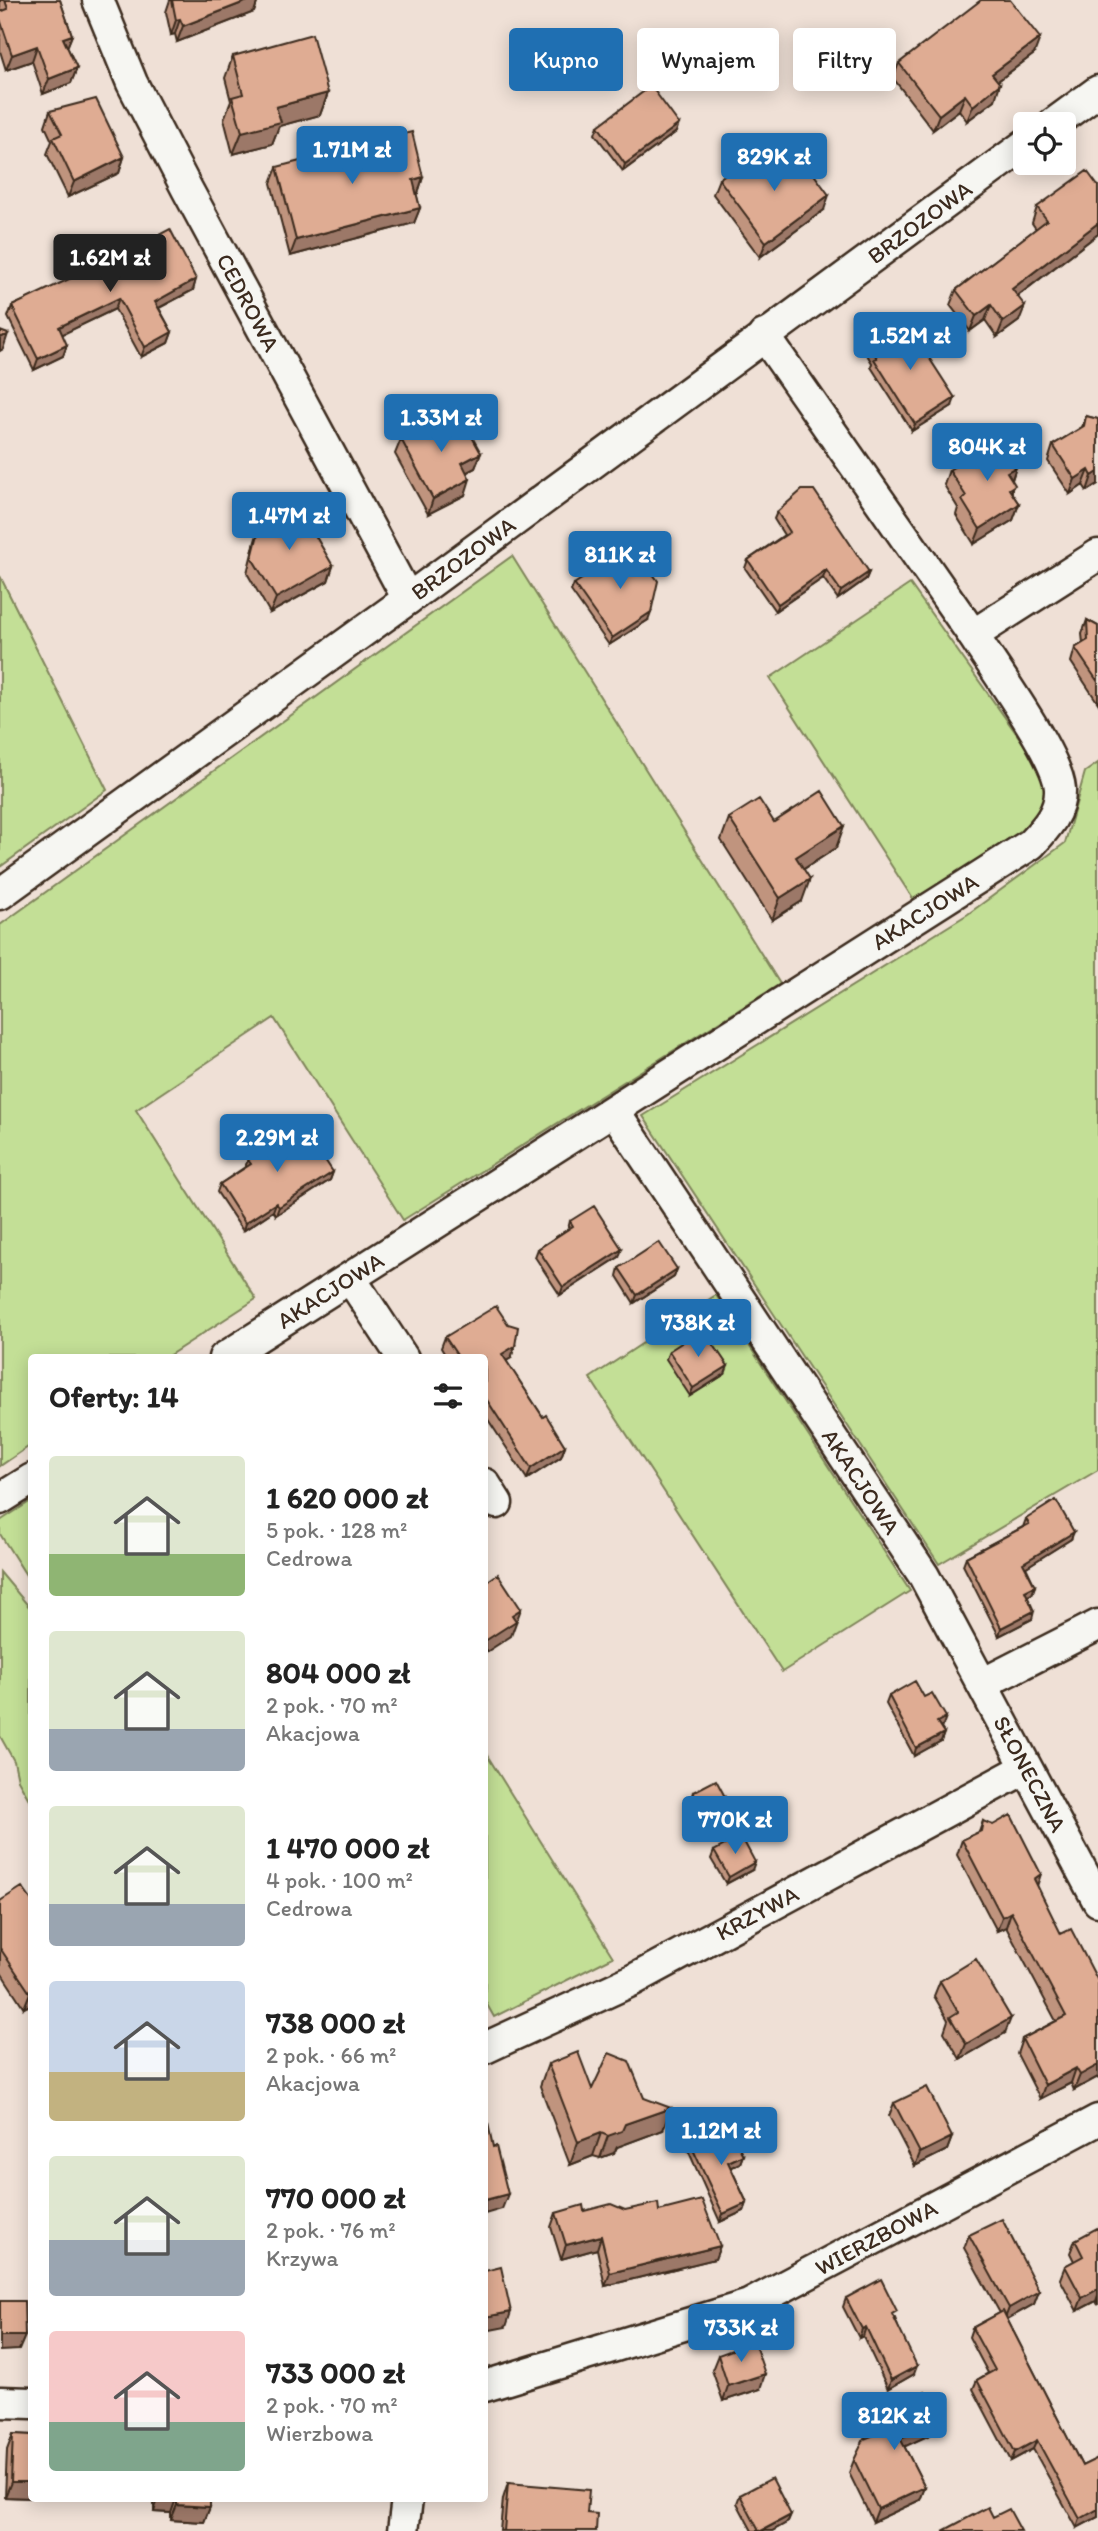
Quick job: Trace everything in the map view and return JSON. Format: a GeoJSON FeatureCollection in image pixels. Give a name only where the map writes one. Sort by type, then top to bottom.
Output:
{"type":"FeatureCollection","features":[{"type":"Feature","properties":{"kind":"street","name":"CEDROWA"},"geometry":{"type":"LineString","coordinates":[[98,0],[132,83],[408,599]]}},
{"type":"Feature","properties":{"kind":"street"},"geometry":{"type":"LineString","coordinates":[[1069,112],[1098,91]]}},
{"type":"Feature","properties":{"kind":"street","name":"BRZOZOWA"},"geometry":{"type":"LineString","coordinates":[[0,894],[408,599],[1013,153]]}},
{"type":"Feature","properties":{"kind":"street","name":"AKACJOWA"},"geometry":{"type":"LineString","coordinates":[[230,1354],[615,1112],[1031,844],[1054,819],[1060,790],[1054,764],[973,635],[764,335]]}},
{"type":"Feature","properties":{"kind":"street"},"geometry":{"type":"LineString","coordinates":[[973,635],[1098,555]]}},
{"type":"Feature","properties":{"kind":"street","name":"AKACJOWA"},"geometry":{"type":"LineString","coordinates":[[615,1112],[924,1576],[982,1684]]}},
{"type":"Feature","properties":{"kind":"street"},"geometry":{"type":"LineString","coordinates":[[351,1279],[400,1354]]}},
{"type":"Feature","properties":{"kind":"street"},"geometry":{"type":"LineString","coordinates":[[0,1499],[28,1482]]}},
{"type":"Feature","properties":{"kind":"street"},"geometry":{"type":"LineString","coordinates":[[982,1684],[1098,1625]]}},
{"type":"Feature","properties":{"kind":"street","name":"SŁONECZNA"},"geometry":{"type":"LineString","coordinates":[[982,1684],[1098,1900]]}},
{"type":"Feature","properties":{"kind":"street","name":"KRZYWA"},"geometry":{"type":"LineString","coordinates":[[488,2047],[634,1980],[1026,1768]]}},
{"type":"Feature","properties":{"kind":"street","name":"WIERZBOWA"},"geometry":{"type":"LineString","coordinates":[[488,2385],[749,2305],[1098,2120]]}},
{"type":"Feature","properties":{"kind":"street"},"geometry":{"type":"LineString","coordinates":[[0,2402],[28,2403]]}},
{"type":"Feature","properties":{"kind":"street"},"geometry":{"type":"LineString","coordinates":[[403,2531],[407,2502]]}},
{"type":"Feature","properties":{"kind":"green space"},"geometry":{"type":"Polygon","coordinates":[[[512,556],[780,984],[403,1220],[274,1018],[136,1110],[256,1299],[171,1354],[28,1354],[28,1447],[0,1466],[0,925],[512,556]]]}},
{"type":"Feature","properties":{"kind":"green space"},"geometry":{"type":"Polygon","coordinates":[[[0,576],[107,790],[0,867],[0,576]]]}},
{"type":"Feature","properties":{"kind":"green space"},"geometry":{"type":"Polygon","coordinates":[[[910,584],[1043,771],[1046,790],[1041,809],[1011,840],[969,868],[913,899],[770,678],[910,584]]]}},
{"type":"Feature","properties":{"kind":"green space"},"geometry":{"type":"Polygon","coordinates":[[[1098,763],[1098,1470],[939,1564],[643,1116],[968,914],[1065,843],[1085,772],[1098,763]]]}},
{"type":"Feature","properties":{"kind":"green space"},"geometry":{"type":"Polygon","coordinates":[[[716,1295],[910,1591],[782,1672],[590,1378],[716,1295]]]}},
{"type":"Feature","properties":{"kind":"green space"},"geometry":{"type":"Polygon","coordinates":[[[28,1503],[28,1578],[0,1534],[0,1521],[28,1503]]]}},
{"type":"Feature","properties":{"kind":"green space"},"geometry":{"type":"Polygon","coordinates":[[[0,1572],[28,1605],[28,1798],[18,1780],[14,1761],[0,1736],[0,1572]]]}},
{"type":"Feature","properties":{"kind":"green space"},"geometry":{"type":"Polygon","coordinates":[[[488,1757],[613,1957],[494,2017],[488,2006],[488,1757]]]}},
{"type":"Feature","properties":{"kind":"building"},"geometry":{"type":"Polygon","coordinates":[[[5,0],[60,0],[72,35],[63,38],[77,68],[49,79],[37,46],[12,55],[0,19],[0,12],[8,9],[5,0]]]}},
{"type":"Feature","properties":{"kind":"building"},"geometry":{"type":"Polygon","coordinates":[[[172,0],[250,0],[183,26],[180,19],[176,20],[172,0]]]}},
{"type":"Feature","properties":{"kind":"building"},"geometry":{"type":"Polygon","coordinates":[[[981,0],[1010,0],[1040,38],[992,74],[1000,84],[973,106],[965,95],[939,115],[899,63],[981,0]]]}},
{"type":"Feature","properties":{"kind":"building"},"geometry":{"type":"Polygon","coordinates":[[[312,34],[328,93],[276,107],[281,122],[242,132],[232,97],[243,94],[233,56],[312,34]]]}},
{"type":"Feature","properties":{"kind":"building"},"geometry":{"type":"Polygon","coordinates":[[[644,91],[655,91],[679,124],[625,164],[598,126],[644,91]]]}},
{"type":"Feature","properties":{"kind":"building"},"geometry":{"type":"Polygon","coordinates":[[[96,99],[124,157],[74,182],[53,138],[62,134],[50,111],[96,99]]]}},
{"type":"Feature","properties":{"kind":"building"},"geometry":{"type":"Polygon","coordinates":[[[412,132],[423,177],[413,180],[420,208],[296,240],[277,167],[412,132]]]}},
{"type":"Feature","properties":{"kind":"building"},"geometry":{"type":"Polygon","coordinates":[[[794,147],[829,195],[766,242],[719,179],[753,154],[769,179],[794,147]]]}},
{"type":"Feature","properties":{"kind":"building"},"geometry":{"type":"Polygon","coordinates":[[[1087,171],[1098,186],[1098,223],[1012,289],[1025,306],[1003,322],[991,305],[976,316],[956,290],[1047,220],[1037,207],[1087,171]]]}},
{"type":"Feature","properties":{"kind":"building"},"geometry":{"type":"Polygon","coordinates":[[[170,229],[196,279],[155,302],[172,332],[145,347],[119,298],[59,327],[67,345],[38,359],[12,306],[88,270],[89,272],[170,229]]]}},
{"type":"Feature","properties":{"kind":"building"},"geometry":{"type":"Polygon","coordinates":[[[901,321],[910,335],[913,333],[955,398],[915,424],[874,359],[877,358],[867,342],[901,321]]]}},
{"type":"Feature","properties":{"kind":"building"},"geometry":{"type":"Polygon","coordinates":[[[434,416],[466,426],[481,453],[462,463],[470,479],[433,499],[401,439],[434,416]]]}},
{"type":"Feature","properties":{"kind":"building"},"geometry":{"type":"Polygon","coordinates":[[[1086,416],[1098,419],[1098,472],[1092,476],[1089,470],[1075,479],[1053,445],[1084,426],[1086,416]]]}},
{"type":"Feature","properties":{"kind":"building"},"geometry":{"type":"Polygon","coordinates":[[[999,439],[1016,467],[1007,472],[1015,485],[1009,489],[1019,504],[980,529],[962,500],[966,496],[949,470],[999,439]]]}},
{"type":"Feature","properties":{"kind":"building"},"geometry":{"type":"Polygon","coordinates":[[[802,490],[814,490],[869,572],[841,591],[826,570],[778,604],[748,560],[790,532],[777,512],[802,490]]]}},
{"type":"Feature","properties":{"kind":"building"},"geometry":{"type":"Polygon","coordinates":[[[298,506],[333,566],[276,598],[252,558],[260,526],[298,506]]]}},
{"type":"Feature","properties":{"kind":"building"},"geometry":{"type":"Polygon","coordinates":[[[633,546],[658,581],[651,612],[612,638],[574,584],[633,546]]]}},
{"type":"Feature","properties":{"kind":"building"},"geometry":{"type":"Polygon","coordinates":[[[1087,620],[1098,626],[1098,682],[1075,648],[1088,640],[1087,620]]]}},
{"type":"Feature","properties":{"kind":"building"},"geometry":{"type":"Polygon","coordinates":[[[822,791],[844,826],[796,857],[810,879],[780,898],[729,818],[759,799],[774,822],[822,791]]]}},
{"type":"Feature","properties":{"kind":"building"},"geometry":{"type":"Polygon","coordinates":[[[302,1125],[333,1172],[279,1207],[276,1203],[245,1223],[220,1184],[251,1164],[248,1160],[264,1149],[266,1140],[277,1133],[286,1135],[302,1125]]]}},
{"type":"Feature","properties":{"kind":"building"},"geometry":{"type":"Polygon","coordinates":[[[594,1206],[622,1249],[563,1287],[538,1249],[573,1226],[570,1221],[594,1206]]]}},
{"type":"Feature","properties":{"kind":"building"},"geometry":{"type":"Polygon","coordinates":[[[659,1242],[677,1269],[637,1295],[619,1268],[659,1242]]]}},
{"type":"Feature","properties":{"kind":"building"},"geometry":{"type":"Polygon","coordinates":[[[496,1306],[508,1324],[518,1327],[515,1346],[502,1354],[565,1446],[531,1468],[488,1402],[488,1354],[456,1354],[445,1337],[496,1306]]]}},
{"type":"Feature","properties":{"kind":"building"},"geometry":{"type":"Polygon","coordinates":[[[703,1329],[728,1366],[693,1388],[669,1351],[703,1329]]]}},
{"type":"Feature","properties":{"kind":"building"},"geometry":{"type":"Polygon","coordinates":[[[1056,1500],[1074,1532],[1023,1563],[1035,1586],[1025,1591],[1034,1611],[1001,1628],[966,1557],[1029,1524],[1026,1519],[1056,1500]]]}},
{"type":"Feature","properties":{"kind":"building"},"geometry":{"type":"Polygon","coordinates":[[[498,1574],[521,1609],[512,1615],[516,1621],[488,1639],[488,1581],[498,1574]]]}},
{"type":"Feature","properties":{"kind":"building"},"geometry":{"type":"Polygon","coordinates":[[[915,1681],[924,1697],[932,1693],[946,1717],[937,1722],[944,1733],[916,1748],[889,1696],[915,1681]]]}},
{"type":"Feature","properties":{"kind":"building"},"geometry":{"type":"Polygon","coordinates":[[[716,1780],[731,1808],[708,1821],[693,1792],[716,1780]]]}},
{"type":"Feature","properties":{"kind":"building"},"geometry":{"type":"Polygon","coordinates":[[[1011,1815],[1041,1874],[1034,1879],[1061,1934],[1071,1929],[1098,1981],[1098,2065],[1080,2075],[1076,2068],[1045,2085],[1022,2039],[1066,2016],[1011,1912],[1002,1917],[962,1840],[981,1831],[983,1821],[993,1825],[1011,1815]]]}},
{"type":"Feature","properties":{"kind":"building"},"geometry":{"type":"Polygon","coordinates":[[[741,1836],[755,1862],[729,1877],[714,1851],[741,1836]]]}},
{"type":"Feature","properties":{"kind":"building"},"geometry":{"type":"Polygon","coordinates":[[[22,1887],[28,1895],[28,1990],[0,1948],[0,1901],[22,1887]]]}},
{"type":"Feature","properties":{"kind":"building"},"geometry":{"type":"Polygon","coordinates":[[[976,1959],[1011,2018],[966,2044],[950,2017],[958,2012],[940,1981],[976,1959]]]}},
{"type":"Feature","properties":{"kind":"building"},"geometry":{"type":"Polygon","coordinates":[[[578,2052],[592,2089],[609,2053],[629,2061],[644,2098],[671,2108],[625,2124],[622,2131],[608,2136],[601,2133],[578,2142],[548,2064],[578,2052]]]}},
{"type":"Feature","properties":{"kind":"building"},"geometry":{"type":"Polygon","coordinates":[[[927,2087],[952,2137],[920,2153],[894,2103],[927,2087]]]}},
{"type":"Feature","properties":{"kind":"building"},"geometry":{"type":"Polygon","coordinates":[[[488,2123],[493,2147],[496,2146],[508,2194],[488,2199],[488,2123]]]}},
{"type":"Feature","properties":{"kind":"building"},"geometry":{"type":"Polygon","coordinates":[[[728,2125],[743,2155],[728,2162],[747,2203],[723,2214],[690,2143],[728,2125]]]}},
{"type":"Feature","properties":{"kind":"building"},"geometry":{"type":"Polygon","coordinates":[[[702,2200],[720,2246],[610,2273],[601,2236],[566,2245],[556,2213],[583,2205],[584,2211],[611,2204],[625,2210],[658,2203],[659,2211],[702,2200]]]}},
{"type":"Feature","properties":{"kind":"building"},"geometry":{"type":"Polygon","coordinates":[[[1002,2219],[1039,2291],[1009,2308],[969,2235],[1002,2219]]]}},
{"type":"Feature","properties":{"kind":"building"},"geometry":{"type":"Polygon","coordinates":[[[1097,2228],[1098,2289],[1082,2298],[1065,2266],[1083,2256],[1075,2240],[1097,2228]]]}},
{"type":"Feature","properties":{"kind":"building"},"geometry":{"type":"Polygon","coordinates":[[[501,2267],[511,2312],[488,2316],[488,2270],[501,2267]]]}},
{"type":"Feature","properties":{"kind":"building"},"geometry":{"type":"Polygon","coordinates":[[[881,2279],[897,2311],[892,2314],[917,2366],[891,2380],[866,2327],[862,2329],[846,2298],[881,2279]]]}},
{"type":"Feature","properties":{"kind":"building"},"geometry":{"type":"Polygon","coordinates":[[[0,2301],[24,2301],[25,2336],[0,2336],[0,2301]]]}},
{"type":"Feature","properties":{"kind":"building"},"geometry":{"type":"Polygon","coordinates":[[[1003,2311],[1082,2466],[1098,2458],[1098,2509],[1080,2519],[1037,2440],[1015,2452],[977,2380],[995,2370],[972,2328],[1003,2311]]]}},
{"type":"Feature","properties":{"kind":"building"},"geometry":{"type":"Polygon","coordinates":[[[754,2342],[765,2374],[728,2386],[718,2355],[754,2342]]]}},
{"type":"Feature","properties":{"kind":"building"},"geometry":{"type":"Polygon","coordinates":[[[925,2392],[939,2420],[900,2438],[925,2487],[878,2509],[854,2460],[864,2439],[887,2430],[880,2413],[925,2392]]]}},
{"type":"Feature","properties":{"kind":"building"},"geometry":{"type":"Polygon","coordinates":[[[13,2434],[28,2435],[28,2482],[11,2482],[13,2434]]]}},
{"type":"Feature","properties":{"kind":"building"},"geometry":{"type":"Polygon","coordinates":[[[772,2478],[791,2515],[759,2531],[740,2495],[772,2478]]]}},
{"type":"Feature","properties":{"kind":"building"},"geometry":{"type":"Polygon","coordinates":[[[508,2483],[589,2490],[587,2513],[597,2514],[596,2531],[504,2531],[508,2483]]]}},
{"type":"Feature","properties":{"kind":"building"},"geometry":{"type":"Polygon","coordinates":[[[177,2502],[210,2502],[210,2507],[177,2505],[177,2502]]]}},
{"type":"Feature","properties":{"kind":"building"},"geometry":{"type":"Polygon","coordinates":[[[988,2507],[993,2517],[1009,2509],[1021,2531],[943,2531],[988,2507]]]}}]}
